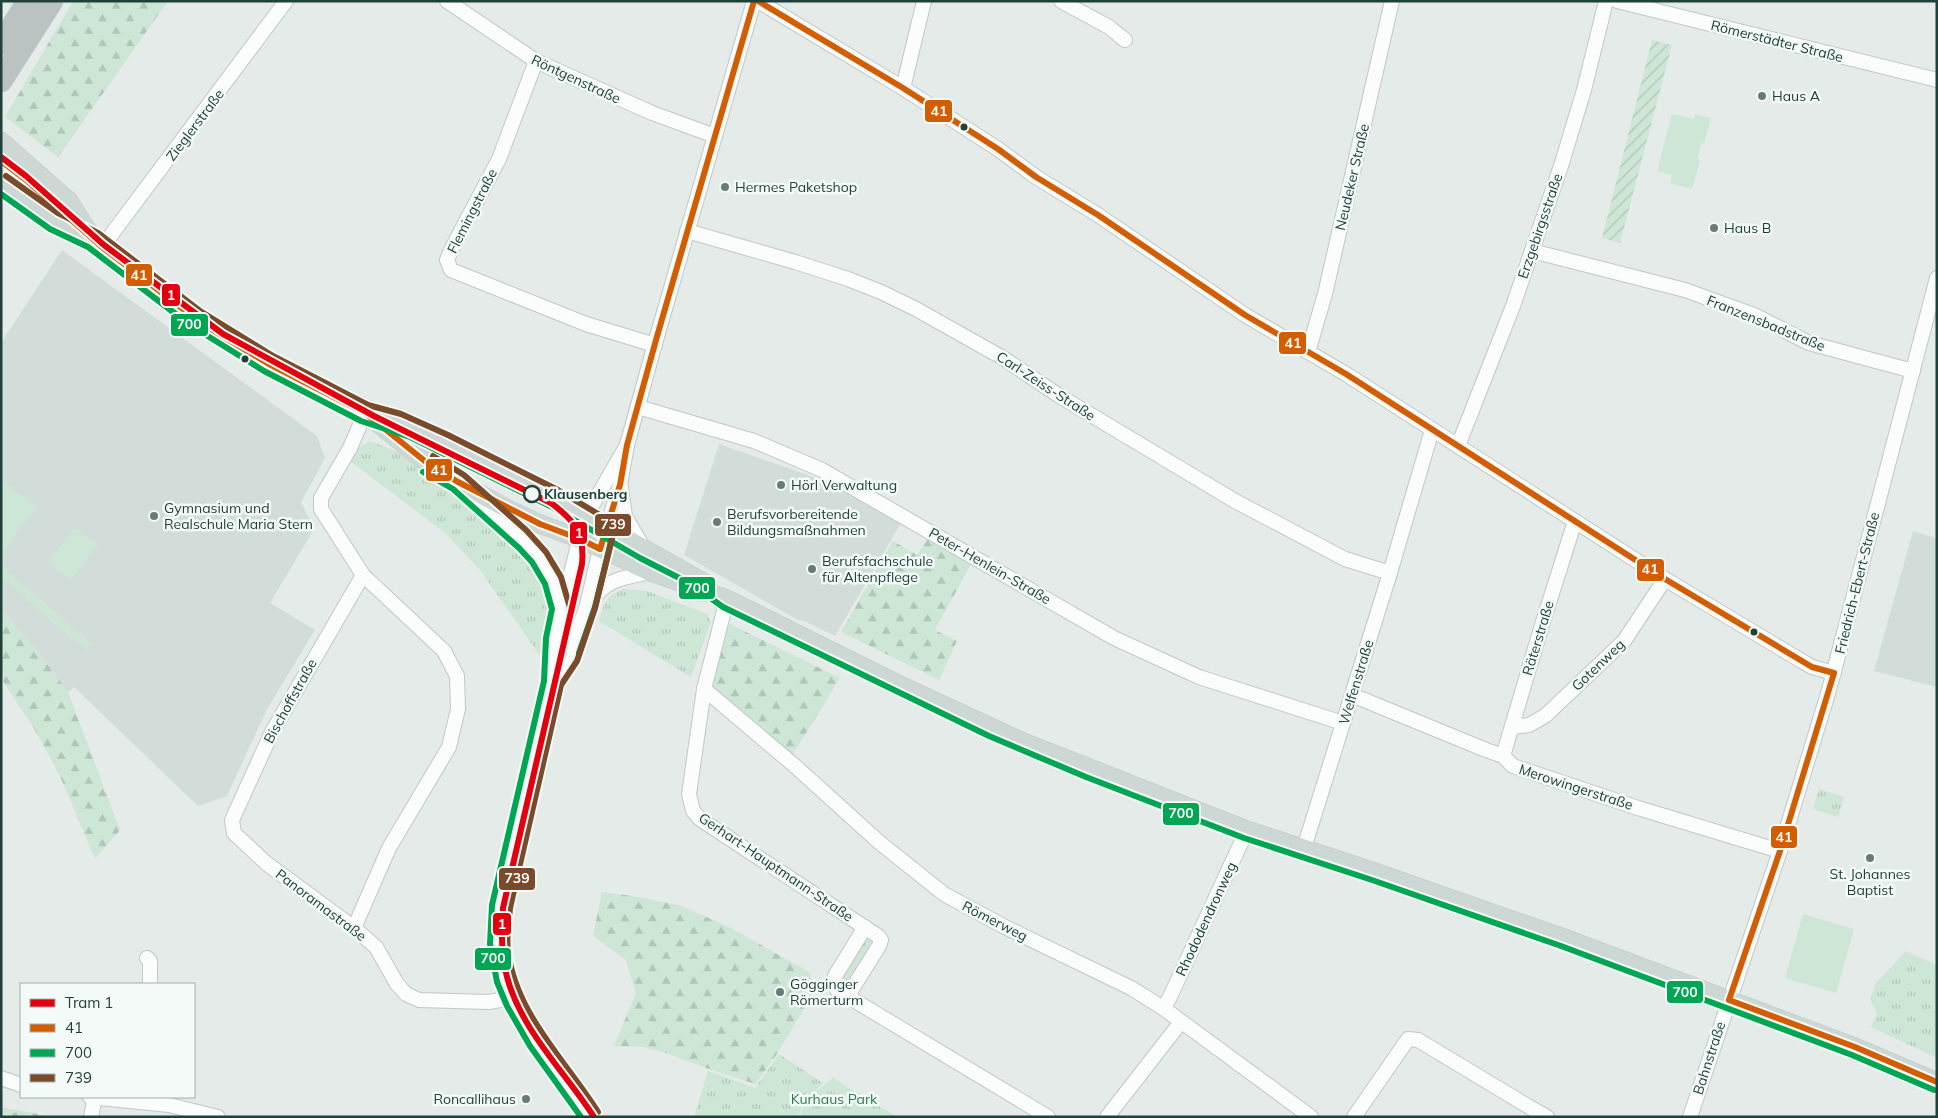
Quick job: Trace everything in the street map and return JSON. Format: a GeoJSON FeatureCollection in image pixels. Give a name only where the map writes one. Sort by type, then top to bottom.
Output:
{"type":"FeatureCollection","features":[{"type":"Feature","properties":{"kind":"highway"},"geometry":{"type":"LineString","coordinates":[[1,44],[28,1]]}},
{"type":"Feature","properties":{"kind":"highway"},"geometry":{"type":"LineString","coordinates":[[1,81],[52,1]]}},
{"type":"Feature","properties":{"kind":"main road"},"geometry":{"type":"LineString","coordinates":[[1,142],[69,201],[98,244]]}},
{"type":"Feature","properties":{"kind":"main road"},"geometry":{"type":"LineString","coordinates":[[8,188],[54,221],[98,244],[195,318],[269,364],[365,413],[397,422],[444,443],[586,516],[644,550],[696,577],[727,599]]}},
{"type":"Feature","properties":{"kind":"main road"},"geometry":{"type":"LineString","coordinates":[[365,413],[426,462],[458,482],[540,524],[580,539],[651,572],[727,599],[1021,741],[1247,830],[1564,938],[1855,1047],[1937,1082]]}},
{"type":"Feature","properties":{"kind":"street","name":"Zieglerstraße"},"geometry":{"type":"LineString","coordinates":[[98,244],[286,1]]}},
{"type":"Feature","properties":{"kind":"street","name":"Röntgenstraße"},"geometry":{"type":"LineString","coordinates":[[447,1],[536,62],[652,113],[715,136]]}},
{"type":"Feature","properties":{"kind":"street"},"geometry":{"type":"LineString","coordinates":[[553,682],[569,657],[587,605],[600,549],[620,485],[627,445],[654,345],[754,1]]}},
{"type":"Feature","properties":{"kind":"street"},"geometry":{"type":"LineString","coordinates":[[758,1],[903,88],[998,149],[1036,177],[1098,215],[1245,315],[1346,374],[1665,579],[1790,654],[1812,666],[1834,673]]}},
{"type":"Feature","properties":{"kind":"street"},"geometry":{"type":"LineString","coordinates":[[903,88],[924,1]]}},
{"type":"Feature","properties":{"kind":"street"},"geometry":{"type":"LineString","coordinates":[[1061,1],[1109,27],[1125,40]]}},
{"type":"Feature","properties":{"kind":"street","name":"Neudeker Straße"},"geometry":{"type":"LineString","coordinates":[[1308,352],[1325,294],[1392,1]]}},
{"type":"Feature","properties":{"kind":"street","name":"Erzgebirgsstraße"},"geometry":{"type":"LineString","coordinates":[[1458,446],[1532,251],[1573,129],[1606,1]]}},
{"type":"Feature","properties":{"kind":"street","name":"Römerstädter Straße"},"geometry":{"type":"LineString","coordinates":[[1617,1],[1937,80]]}},
{"type":"Feature","properties":{"kind":"street","name":"Flemingstraße"},"geometry":{"type":"LineString","coordinates":[[536,62],[499,159],[447,260],[451,270],[586,324],[654,345]]}},
{"type":"Feature","properties":{"kind":"street","name":"Carl-Zeiss-Straße"},"geometry":{"type":"LineString","coordinates":[[687,231],[854,281],[918,310],[1004,358],[1061,397],[1235,501],[1345,559],[1390,573]]}},
{"type":"Feature","properties":{"kind":"street","name":"Franzensbadstraße"},"geometry":{"type":"LineString","coordinates":[[1532,251],[1685,290],[1754,315],[1809,343],[1913,372]]}},
{"type":"Feature","properties":{"kind":"street","name":"Friedrich-Ebert-Straße"},"geometry":{"type":"LineString","coordinates":[[1729,1000],[1780,851],[1834,673],[1937,278]]}},
{"type":"Feature","properties":{"kind":"street","name":"Peter-Henlein-Straße"},"geometry":{"type":"LineString","coordinates":[[638,407],[754,441],[822,470],[1112,637],[1199,677],[1343,723]]}},
{"type":"Feature","properties":{"kind":"street"},"geometry":{"type":"LineString","coordinates":[[354,928],[389,848],[449,747],[458,708],[457,676],[444,651],[363,575],[321,509],[322,498],[350,448],[365,413]]}},
{"type":"Feature","properties":{"kind":"street","name":"Welfenstraße"},"geometry":{"type":"LineString","coordinates":[[1304,848],[1390,573],[1432,430]]}},
{"type":"Feature","properties":{"kind":"street"},"geometry":{"type":"LineString","coordinates":[[592,1117],[524,1023],[512,998],[500,956],[498,940],[501,907],[553,682],[555,639],[561,609],[586,516],[627,445]]}},
{"type":"Feature","properties":{"kind":"street"},"geometry":{"type":"LineString","coordinates":[[458,482],[520,537],[539,557],[553,580],[561,609]]}},
{"type":"Feature","properties":{"kind":"street"},"geometry":{"type":"LineString","coordinates":[[620,485],[625,516],[644,550]]}},
{"type":"Feature","properties":{"kind":"street","name":"Räterstraße"},"geometry":{"type":"LineString","coordinates":[[1503,756],[1575,521]]}},
{"type":"Feature","properties":{"kind":"street"},"geometry":{"type":"LineString","coordinates":[[587,605],[598,590],[612,580],[651,572]]}},
{"type":"Feature","properties":{"kind":"street","name":"Bischoffstraße"},"geometry":{"type":"LineString","coordinates":[[234,833],[232,820],[272,732],[363,575]]}},
{"type":"Feature","properties":{"kind":"street","name":"Gotenweg"},"geometry":{"type":"LineString","coordinates":[[1512,727],[1529,725],[1545,716],[1624,641],[1665,579]]}},
{"type":"Feature","properties":{"kind":"street","name":"Gerhart-Hauptmann-Straße"},"geometry":{"type":"LineString","coordinates":[[727,599],[704,689],[689,794],[693,810],[700,819],[865,927],[881,940],[848,997]]}},
{"type":"Feature","properties":{"kind":"street","name":"Römerweg"},"geometry":{"type":"LineString","coordinates":[[704,689],[795,766],[879,842],[944,894],[1003,926],[1126,985],[1163,1008],[1310,1117]]}},
{"type":"Feature","properties":{"kind":"street","name":"Merowingerstraße"},"geometry":{"type":"LineString","coordinates":[[1352,695],[1503,756],[1513,766],[1638,808],[1780,851]]}},
{"type":"Feature","properties":{"kind":"street","name":"Rhododendronweg"},"geometry":{"type":"LineString","coordinates":[[1163,1008],[1169,1000],[1247,830]]}},
{"type":"Feature","properties":{"kind":"street","name":"Panoramastraße"},"geometry":{"type":"LineString","coordinates":[[234,833],[266,863],[354,928],[376,947],[397,984],[410,997],[419,1000],[489,1002],[512,998]]}},
{"type":"Feature","properties":{"kind":"street","name":"Gerhart-Hauptmann-Straße"},"geometry":{"type":"LineString","coordinates":[[865,927],[834,976],[834,985],[837,990],[1048,1117]]}},
{"type":"Feature","properties":{"kind":"street"},"geometry":{"type":"LineString","coordinates":[[148,958],[150,961],[150,983]]}},
{"type":"Feature","properties":{"kind":"street","name":"Bahnstraße"},"geometry":{"type":"LineString","coordinates":[[1690,1117],[1729,1000]]}},
{"type":"Feature","properties":{"kind":"street"},"geometry":{"type":"LineString","coordinates":[[1107,1117],[1181,1022]]}},
{"type":"Feature","properties":{"kind":"street"},"geometry":{"type":"LineString","coordinates":[[1354,1117],[1410,1040],[1418,1040],[1547,1117]]}},
{"type":"Feature","properties":{"kind":"street"},"geometry":{"type":"LineString","coordinates":[[1,1078],[20,1085]]}},
{"type":"Feature","properties":{"kind":"street"},"geometry":{"type":"LineString","coordinates":[[91,1117],[95,1098]]}},
{"type":"Feature","properties":{"kind":"street"},"geometry":{"type":"LineString","coordinates":[[114,1098],[151,1100],[218,1117]]}},
{"type":"Feature","properties":{"kind":"shaded area","name":"Gymnasium und Realschule Maria Stern"},"geometry":{"type":"Polygon","coordinates":[[[62,250],[317,436],[325,458],[301,502],[314,529],[270,603],[315,630],[267,709],[227,796],[198,806],[74,687],[68,692],[49,666],[1,609],[1,343],[62,250]]]}},
{"type":"Feature","properties":{"kind":"shaded area"},"geometry":{"type":"Polygon","coordinates":[[[719,444],[828,482],[901,523],[835,636],[798,620],[684,555],[719,444]]]}},
{"type":"Feature","properties":{"kind":"shaded area"},"geometry":{"type":"Polygon","coordinates":[[[1913,531],[1937,538],[1937,687],[1874,671],[1913,531]]]}},
{"type":"Feature","properties":{"kind":"green space"},"geometry":{"type":"Polygon","coordinates":[[[73,1],[168,1],[58,157],[5,117],[73,1]]]}},
{"type":"Feature","properties":{"kind":"green space"},"geometry":{"type":"Polygon","coordinates":[[[1652,40],[1672,45],[1620,243],[1602,238],[1652,40]]]}},
{"type":"Feature","properties":{"kind":"green space"},"geometry":{"type":"Polygon","coordinates":[[[1672,114],[1694,119],[1695,114],[1711,118],[1704,143],[1701,144],[1697,159],[1700,160],[1692,189],[1670,183],[1672,175],[1657,171],[1672,114]]]}},
{"type":"Feature","properties":{"kind":"green space"},"geometry":{"type":"Polygon","coordinates":[[[370,441],[403,454],[494,519],[525,548],[547,583],[553,600],[551,628],[543,660],[480,570],[444,532],[350,461],[357,448],[370,441]]]}},
{"type":"Feature","properties":{"kind":"green space"},"geometry":{"type":"Polygon","coordinates":[[[1,479],[37,506],[1,554],[1,479]]]}},
{"type":"Feature","properties":{"kind":"green space"},"geometry":{"type":"Polygon","coordinates":[[[75,527],[98,545],[71,580],[48,562],[75,527]]]}},
{"type":"Feature","properties":{"kind":"green space"},"geometry":{"type":"Polygon","coordinates":[[[928,539],[971,564],[935,630],[957,641],[939,680],[841,632],[893,541],[917,555],[928,539]]]}},
{"type":"Feature","properties":{"kind":"green space"},"geometry":{"type":"Polygon","coordinates":[[[1,565],[92,644],[86,651],[1,577],[1,565]]]}},
{"type":"Feature","properties":{"kind":"green space"},"geometry":{"type":"Polygon","coordinates":[[[624,589],[647,591],[707,614],[711,622],[691,677],[599,621],[602,609],[609,597],[624,589]]]}},
{"type":"Feature","properties":{"kind":"green space"},"geometry":{"type":"Polygon","coordinates":[[[1,609],[49,666],[68,692],[120,830],[95,859],[60,776],[35,730],[1,678],[1,609]]]}},
{"type":"Feature","properties":{"kind":"green space"},"geometry":{"type":"Polygon","coordinates":[[[728,623],[840,678],[792,756],[712,686],[728,623]]]}},
{"type":"Feature","properties":{"kind":"green space"},"geometry":{"type":"Polygon","coordinates":[[[1819,789],[1844,797],[1838,817],[1813,809],[1819,789]]]}},
{"type":"Feature","properties":{"kind":"green space"},"geometry":{"type":"Polygon","coordinates":[[[602,892],[682,906],[731,928],[809,972],[815,990],[775,1057],[755,1084],[666,1053],[643,1047],[614,1046],[636,993],[626,960],[593,936],[602,892]]]}},
{"type":"Feature","properties":{"kind":"green space"},"geometry":{"type":"Polygon","coordinates":[[[1803,914],[1854,929],[1836,993],[1785,978],[1803,914]]]}},
{"type":"Feature","properties":{"kind":"green space"},"geometry":{"type":"Polygon","coordinates":[[[868,938],[873,941],[873,944],[849,981],[844,983],[842,976],[868,938]]]}},
{"type":"Feature","properties":{"kind":"green space"},"geometry":{"type":"Polygon","coordinates":[[[1906,951],[1937,965],[1937,1058],[1871,1027],[1877,1014],[1870,999],[1876,983],[1906,951]]]}},
{"type":"Feature","properties":{"kind":"green space","name":"Kurhaus Park"},"geometry":{"type":"Polygon","coordinates":[[[779,1054],[823,1083],[810,1096],[833,1078],[897,1117],[800,1117],[807,1098],[804,1100],[798,1117],[694,1117],[708,1071],[755,1088],[779,1054]]]}},
{"type":"Feature","properties":{"kind":"green space"},"geometry":{"type":"Polygon","coordinates":[[[1,1108],[24,1111],[52,1117],[1,1117],[1,1108]]]}},
{"type":"Feature","properties":{"kind":"tram line","name":"1"},"geometry":{"type":"LineString","coordinates":[[1,157],[26,176],[104,245],[223,334],[374,416],[551,503],[577,529],[582,544],[582,564],[503,908],[502,942],[507,977],[522,1015],[594,1117]]}},
{"type":"Feature","properties":{"kind":"transit line","name":"41"},"geometry":{"type":"LineString","coordinates":[[600,549],[620,485],[627,445],[656,340],[754,1]]}},
{"type":"Feature","properties":{"kind":"transit line","name":"41"},"geometry":{"type":"LineString","coordinates":[[758,1],[903,88],[998,149],[1036,177],[1098,215],[1245,315],[1346,374],[1665,579],[1812,667],[1834,673]]}},
{"type":"Feature","properties":{"kind":"transit line","name":"41"},"geometry":{"type":"LineString","coordinates":[[1,161],[25,179],[102,247],[195,318],[222,336],[269,364],[365,413],[426,462],[458,482],[540,524],[580,539],[600,549]]}},
{"type":"Feature","properties":{"kind":"transit line","name":"739"},"geometry":{"type":"LineString","coordinates":[[6,176],[58,213],[98,233],[200,311],[273,356],[368,405],[401,414],[448,435],[558,490],[613,523],[614,530],[595,608],[577,661],[561,685],[510,908],[507,939],[513,973],[531,1015],[598,1112]]}},
{"type":"Feature","properties":{"kind":"transit line","name":"700"},"geometry":{"type":"LineString","coordinates":[[1,194],[50,229],[88,247],[190,325],[264,371],[361,421],[410,437],[550,506],[640,558],[691,584],[723,607],[989,736],[1086,777],[1244,838],[1372,880],[1561,946],[1852,1055],[1934,1090]]}},
{"type":"Feature","properties":{"kind":"transit line","name":"739"},"geometry":{"type":"LineString","coordinates":[[433,456],[464,475],[526,530],[546,552],[561,577],[570,608],[563,656]]}},
{"type":"Feature","properties":{"kind":"transit line","name":"700"},"geometry":{"type":"LineString","coordinates":[[423,472],[453,489],[519,548],[532,562],[545,584],[552,609],[546,638],[544,681],[492,905],[490,944],[497,982],[507,1006],[530,1046],[581,1117]]}},
{"type":"Feature","properties":{"kind":"transit line","name":"700"},"geometry":{"type":"LineString","coordinates":[[579,653],[595,607],[614,530]]}},
{"type":"Feature","properties":{"kind":"transit line","name":"41"},"geometry":{"type":"LineString","coordinates":[[1729,1000],[1780,851],[1834,673]]}},
{"type":"Feature","properties":{"kind":"transit line","name":"41"},"geometry":{"type":"LineString","coordinates":[[1729,1000],[1855,1047],[1937,1082]]}},
{"type":"Feature","properties":{"kind":"place","name":"Haus A"},"geometry":{"type":"Point","coordinates":[1762,96]}},
{"type":"Feature","properties":{"kind":"place","name":"Hermes Paketshop"},"geometry":{"type":"Point","coordinates":[725,187]}},
{"type":"Feature","properties":{"kind":"place","name":"Haus B"},"geometry":{"type":"Point","coordinates":[1714,228]}},
{"type":"Feature","properties":{"kind":"place","name":"Hörl Verwaltung"},"geometry":{"type":"Point","coordinates":[781,485]}},
{"type":"Feature","properties":{"kind":"place","name":"Klausenberg"},"geometry":{"type":"Point","coordinates":[532,494]}},
{"type":"Feature","properties":{"kind":"place","name":"Gymnasium und Realschule Maria Stern"},"geometry":{"type":"Point","coordinates":[154,516]}},
{"type":"Feature","properties":{"kind":"place","name":"Berufsvorbereitende Bildungsmaßnahmen"},"geometry":{"type":"Point","coordinates":[717,522]}},
{"type":"Feature","properties":{"kind":"place","name":"Berufsfachschule für Altenpflege"},"geometry":{"type":"Point","coordinates":[812,569]}},
{"type":"Feature","properties":{"kind":"place","name":"St. Johannes Baptist"},"geometry":{"type":"Point","coordinates":[1870,858]}},
{"type":"Feature","properties":{"kind":"place","name":"Gögginger Römerturm"},"geometry":{"type":"Point","coordinates":[780,992]}},
{"type":"Feature","properties":{"kind":"place","name":"Roncallihaus"},"geometry":{"type":"Point","coordinates":[526,1099]}}]}
